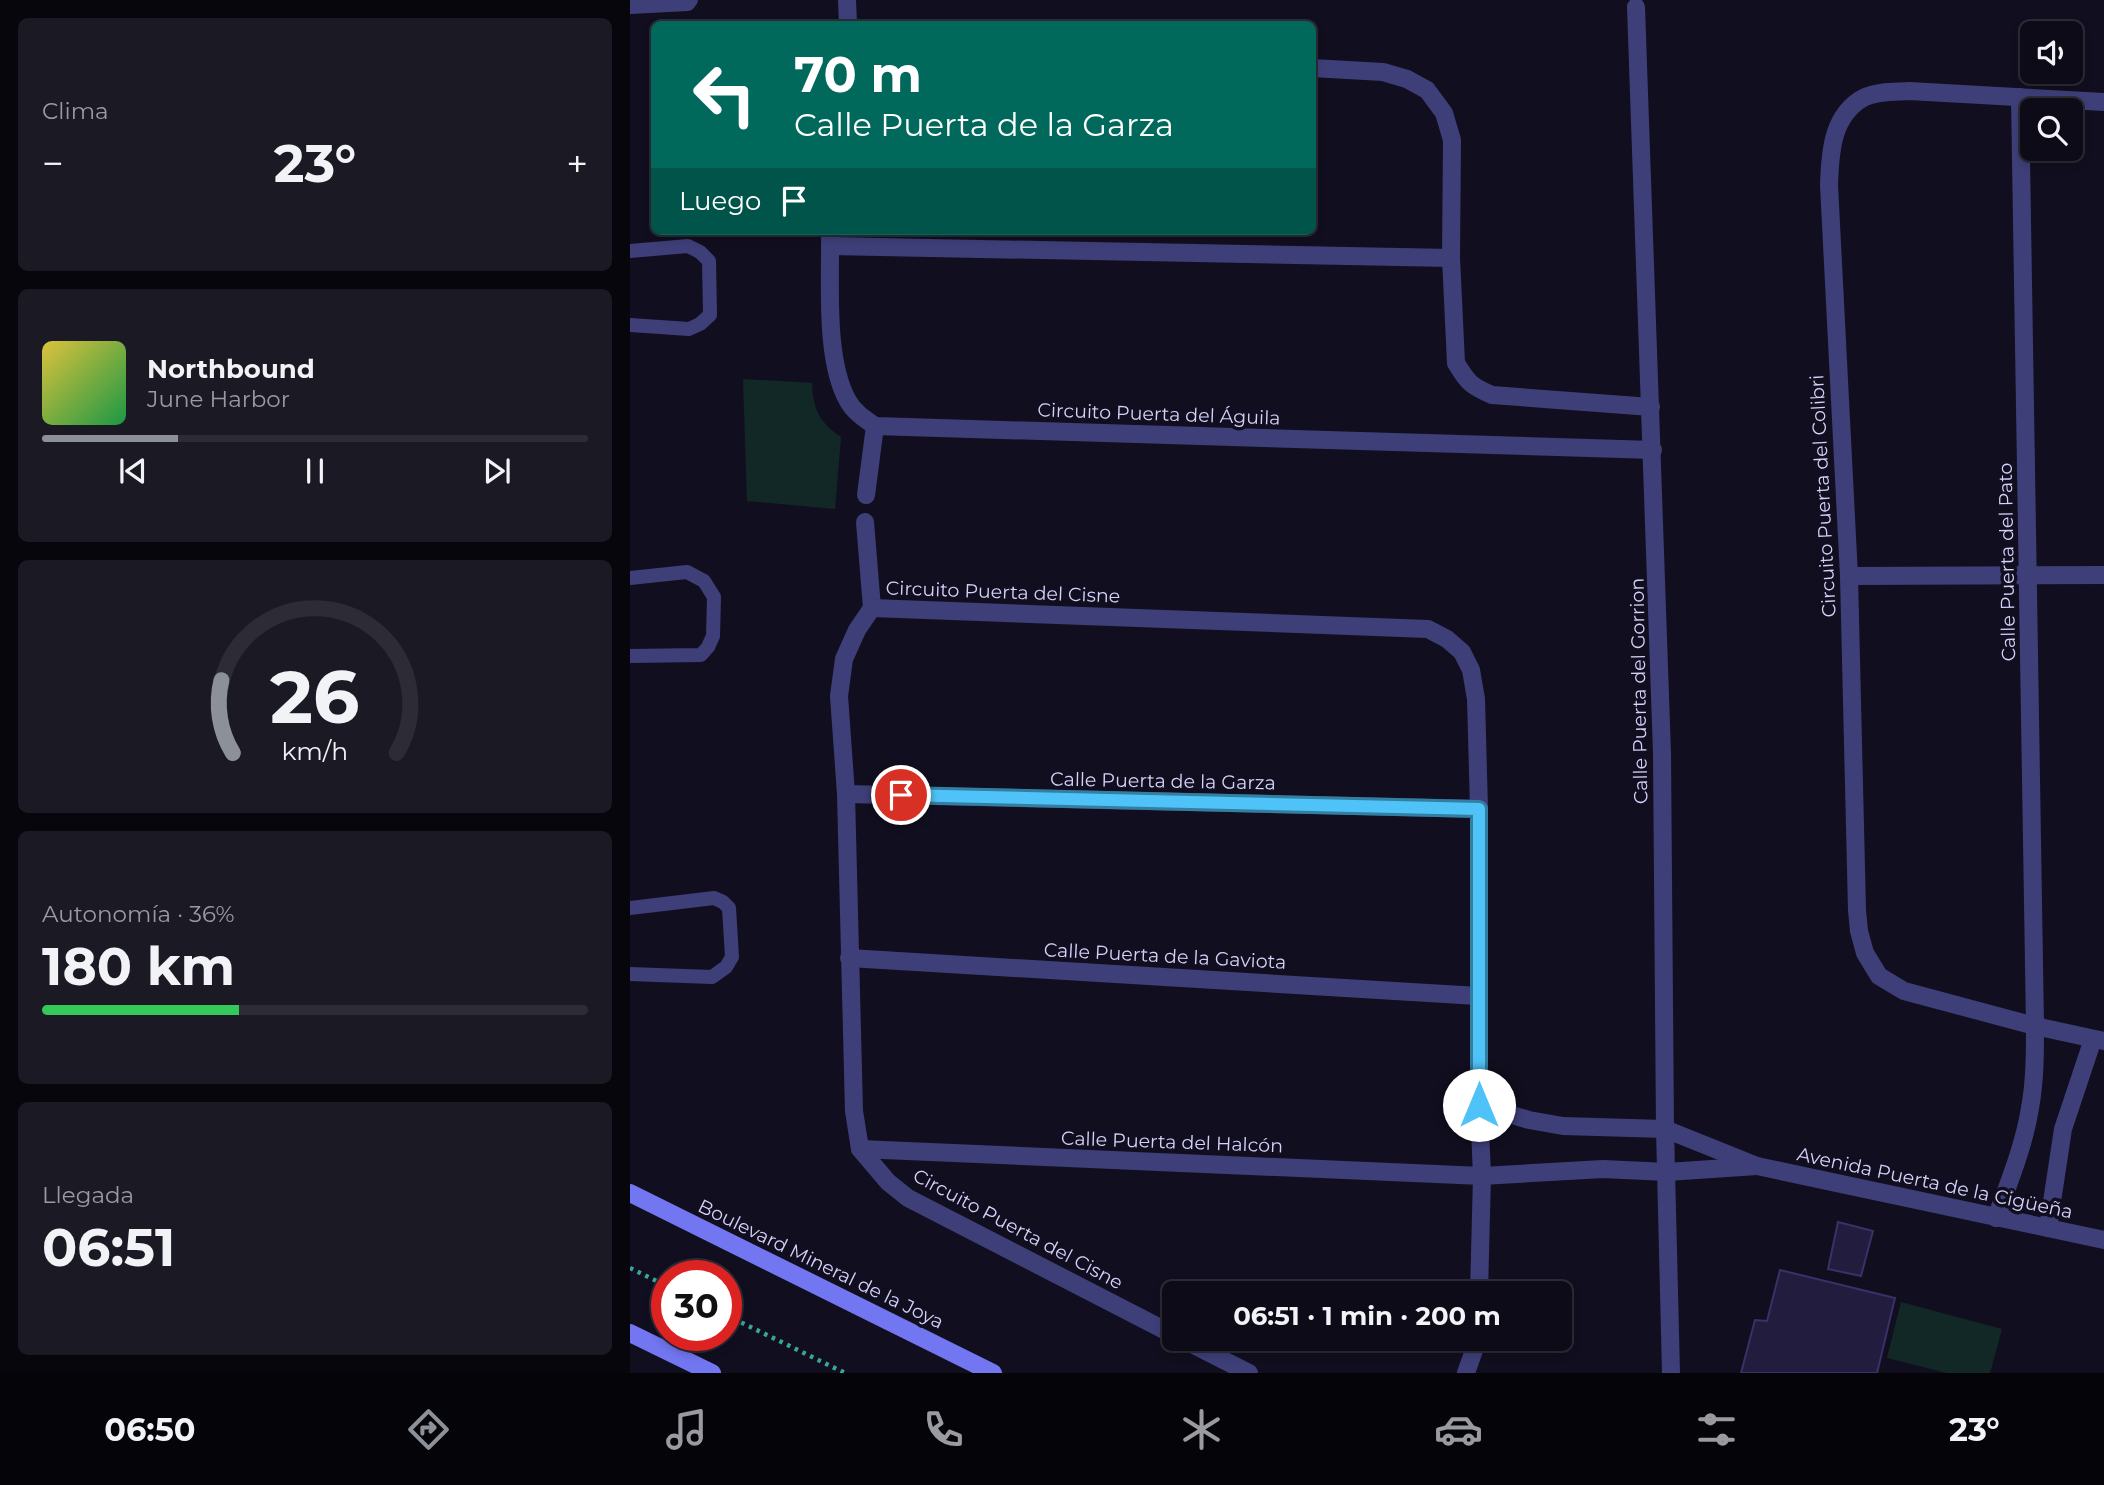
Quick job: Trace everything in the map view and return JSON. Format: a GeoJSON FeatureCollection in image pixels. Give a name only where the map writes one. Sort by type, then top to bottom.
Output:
{"type":"FeatureCollection","features":[{"type":"Feature","properties":{"kind":"street"},"geometry":{"type":"LineString","coordinates":[[847,0],[848,21]]}},
{"type":"Feature","properties":{"kind":"street","name":"Calle Puerta del Gorrion"},"geometry":{"type":"LineString","coordinates":[[1636,7],[1662,754],[1665,1129],[1671,1373]]}},
{"type":"Feature","properties":{"kind":"street"},"geometry":{"type":"LineString","coordinates":[[1316,68],[1383,72],[1407,79],[1427,90],[1444,113],[1452,140],[1451,258],[1456,363],[1464,377],[1474,387],[1492,395],[1651,407]]}},
{"type":"Feature","properties":{"kind":"street","name":"Circuito Puerta del Colibri"},"geometry":{"type":"LineString","coordinates":[[2048,1228],[2063,1129],[2099,1040],[1904,991],[1879,976],[1865,953],[1859,931],[1849,576],[1829,185],[1830,156],[1836,130],[1850,108],[1866,97],[1881,92],[1909,91],[2104,102]]}},
{"type":"Feature","properties":{"kind":"street","name":"Calle Puerta del Pato"},"geometry":{"type":"LineString","coordinates":[[2020,97],[2035,1026]]}},
{"type":"Feature","properties":{"kind":"street"},"geometry":{"type":"LineString","coordinates":[[866,495],[875,426],[859,415],[848,402],[836,374],[831,324],[830,238],[1451,258]]}},
{"type":"Feature","properties":{"kind":"street","name":"Circuito Puerta del Águila"},"geometry":{"type":"LineString","coordinates":[[875,426],[1653,450]]}},
{"type":"Feature","properties":{"kind":"street"},"geometry":{"type":"LineString","coordinates":[[865,522],[872,608]]}},
{"type":"Feature","properties":{"kind":"street"},"geometry":{"type":"LineString","coordinates":[[1849,576],[2104,575]]}},
{"type":"Feature","properties":{"kind":"street","name":"Circuito Puerta del Cisne"},"geometry":{"type":"LineString","coordinates":[[1162,1329],[908,1198],[888,1182],[860,1149],[854,1111],[846,794],[839,696],[844,659],[857,630],[872,608],[1427,629],[1447,639],[1462,652],[1471,670],[1476,699],[1479,809],[1479,1105],[1482,1176],[1479,1281]]}},
{"type":"Feature","properties":{"kind":"street","name":"Calle Puerta de la Garza"},"geometry":{"type":"LineString","coordinates":[[846,794],[1479,809]]}},
{"type":"Feature","properties":{"kind":"street","name":"Calle Puerta de la Gaviota"},"geometry":{"type":"LineString","coordinates":[[849,958],[1478,996]]}},
{"type":"Feature","properties":{"kind":"street"},"geometry":{"type":"LineString","coordinates":[[1996,1218],[2021,1150],[2031,1107],[2035,1026]]}},
{"type":"Feature","properties":{"kind":"street"},"geometry":{"type":"LineString","coordinates":[[1479,1105],[1529,1120],[1563,1126],[1665,1129]]}},
{"type":"Feature","properties":{"kind":"street","name":"Avenida Puerta de la Cigüeña"},"geometry":{"type":"LineString","coordinates":[[1665,1129],[1757,1166],[2104,1240]]}},
{"type":"Feature","properties":{"kind":"street","name":"Calle Puerta del Halcón"},"geometry":{"type":"LineString","coordinates":[[860,1149],[1482,1176]]}},
{"type":"Feature","properties":{"kind":"street","name":"Avenida Puerta de la Cigüeña"},"geometry":{"type":"LineString","coordinates":[[1667,1172],[1757,1166]]}},
{"type":"Feature","properties":{"kind":"street"},"geometry":{"type":"LineString","coordinates":[[1482,1176],[1603,1169],[1667,1172]]}},
{"type":"Feature","properties":{"kind":"street","name":"Boulevard Mineral de la Joya"},"geometry":{"type":"LineString","coordinates":[[630,1193],[993,1373]]}},
{"type":"Feature","properties":{"kind":"street"},"geometry":{"type":"LineString","coordinates":[[630,1334],[712,1373]]}},
{"type":"Feature","properties":{"kind":"street"},"geometry":{"type":"LineString","coordinates":[[1206,1351],[1249,1373]]}},
{"type":"Feature","properties":{"kind":"street"},"geometry":{"type":"LineString","coordinates":[[1466,1373],[1474,1351]]}},
{"type":"Feature","properties":{"kind":"lane"},"geometry":{"type":"LineString","coordinates":[[630,7],[688,4],[691,0]]}},
{"type":"Feature","properties":{"kind":"lane"},"geometry":{"type":"LineString","coordinates":[[630,251],[688,246],[700,252],[709,261],[710,315],[689,329],[630,325]]}},
{"type":"Feature","properties":{"kind":"lane"},"geometry":{"type":"LineString","coordinates":[[630,578],[687,572],[704,581],[715,597],[713,636],[701,655],[630,656]]}},
{"type":"Feature","properties":{"kind":"lane"},"geometry":{"type":"LineString","coordinates":[[630,908],[714,898],[723,902],[729,908],[732,957],[726,967],[712,977],[630,974]]}},
{"type":"Feature","properties":{"kind":"path"},"geometry":{"type":"LineString","coordinates":[[630,1269],[651,1279]]}},
{"type":"Feature","properties":{"kind":"path"},"geometry":{"type":"LineString","coordinates":[[742,1323],[845,1373]]}},
{"type":"Feature","properties":{"kind":"green space"},"geometry":{"type":"Polygon","coordinates":[[[743,379],[812,383],[814,400],[822,420],[841,437],[835,509],[747,501],[743,379]]]}},
{"type":"Feature","properties":{"kind":"green space"},"geometry":{"type":"Polygon","coordinates":[[[1901,1302],[2002,1329],[1990,1373],[1947,1373],[1887,1358],[1901,1302]]]}},
{"type":"Feature","properties":{"kind":"building"},"geometry":{"type":"Polygon","coordinates":[[[1838,1222],[1873,1231],[1861,1276],[1828,1269],[1838,1222]]]}},
{"type":"Feature","properties":{"kind":"building"},"geometry":{"type":"Polygon","coordinates":[[[1780,1270],[1895,1298],[1877,1373],[1741,1373],[1755,1320],[1767,1321],[1780,1270]]]}},
{"type":"Feature","properties":{"kind":"route"},"geometry":{"type":"LineString","coordinates":[[901,795],[1479,809],[1479,1105]]}}]}
